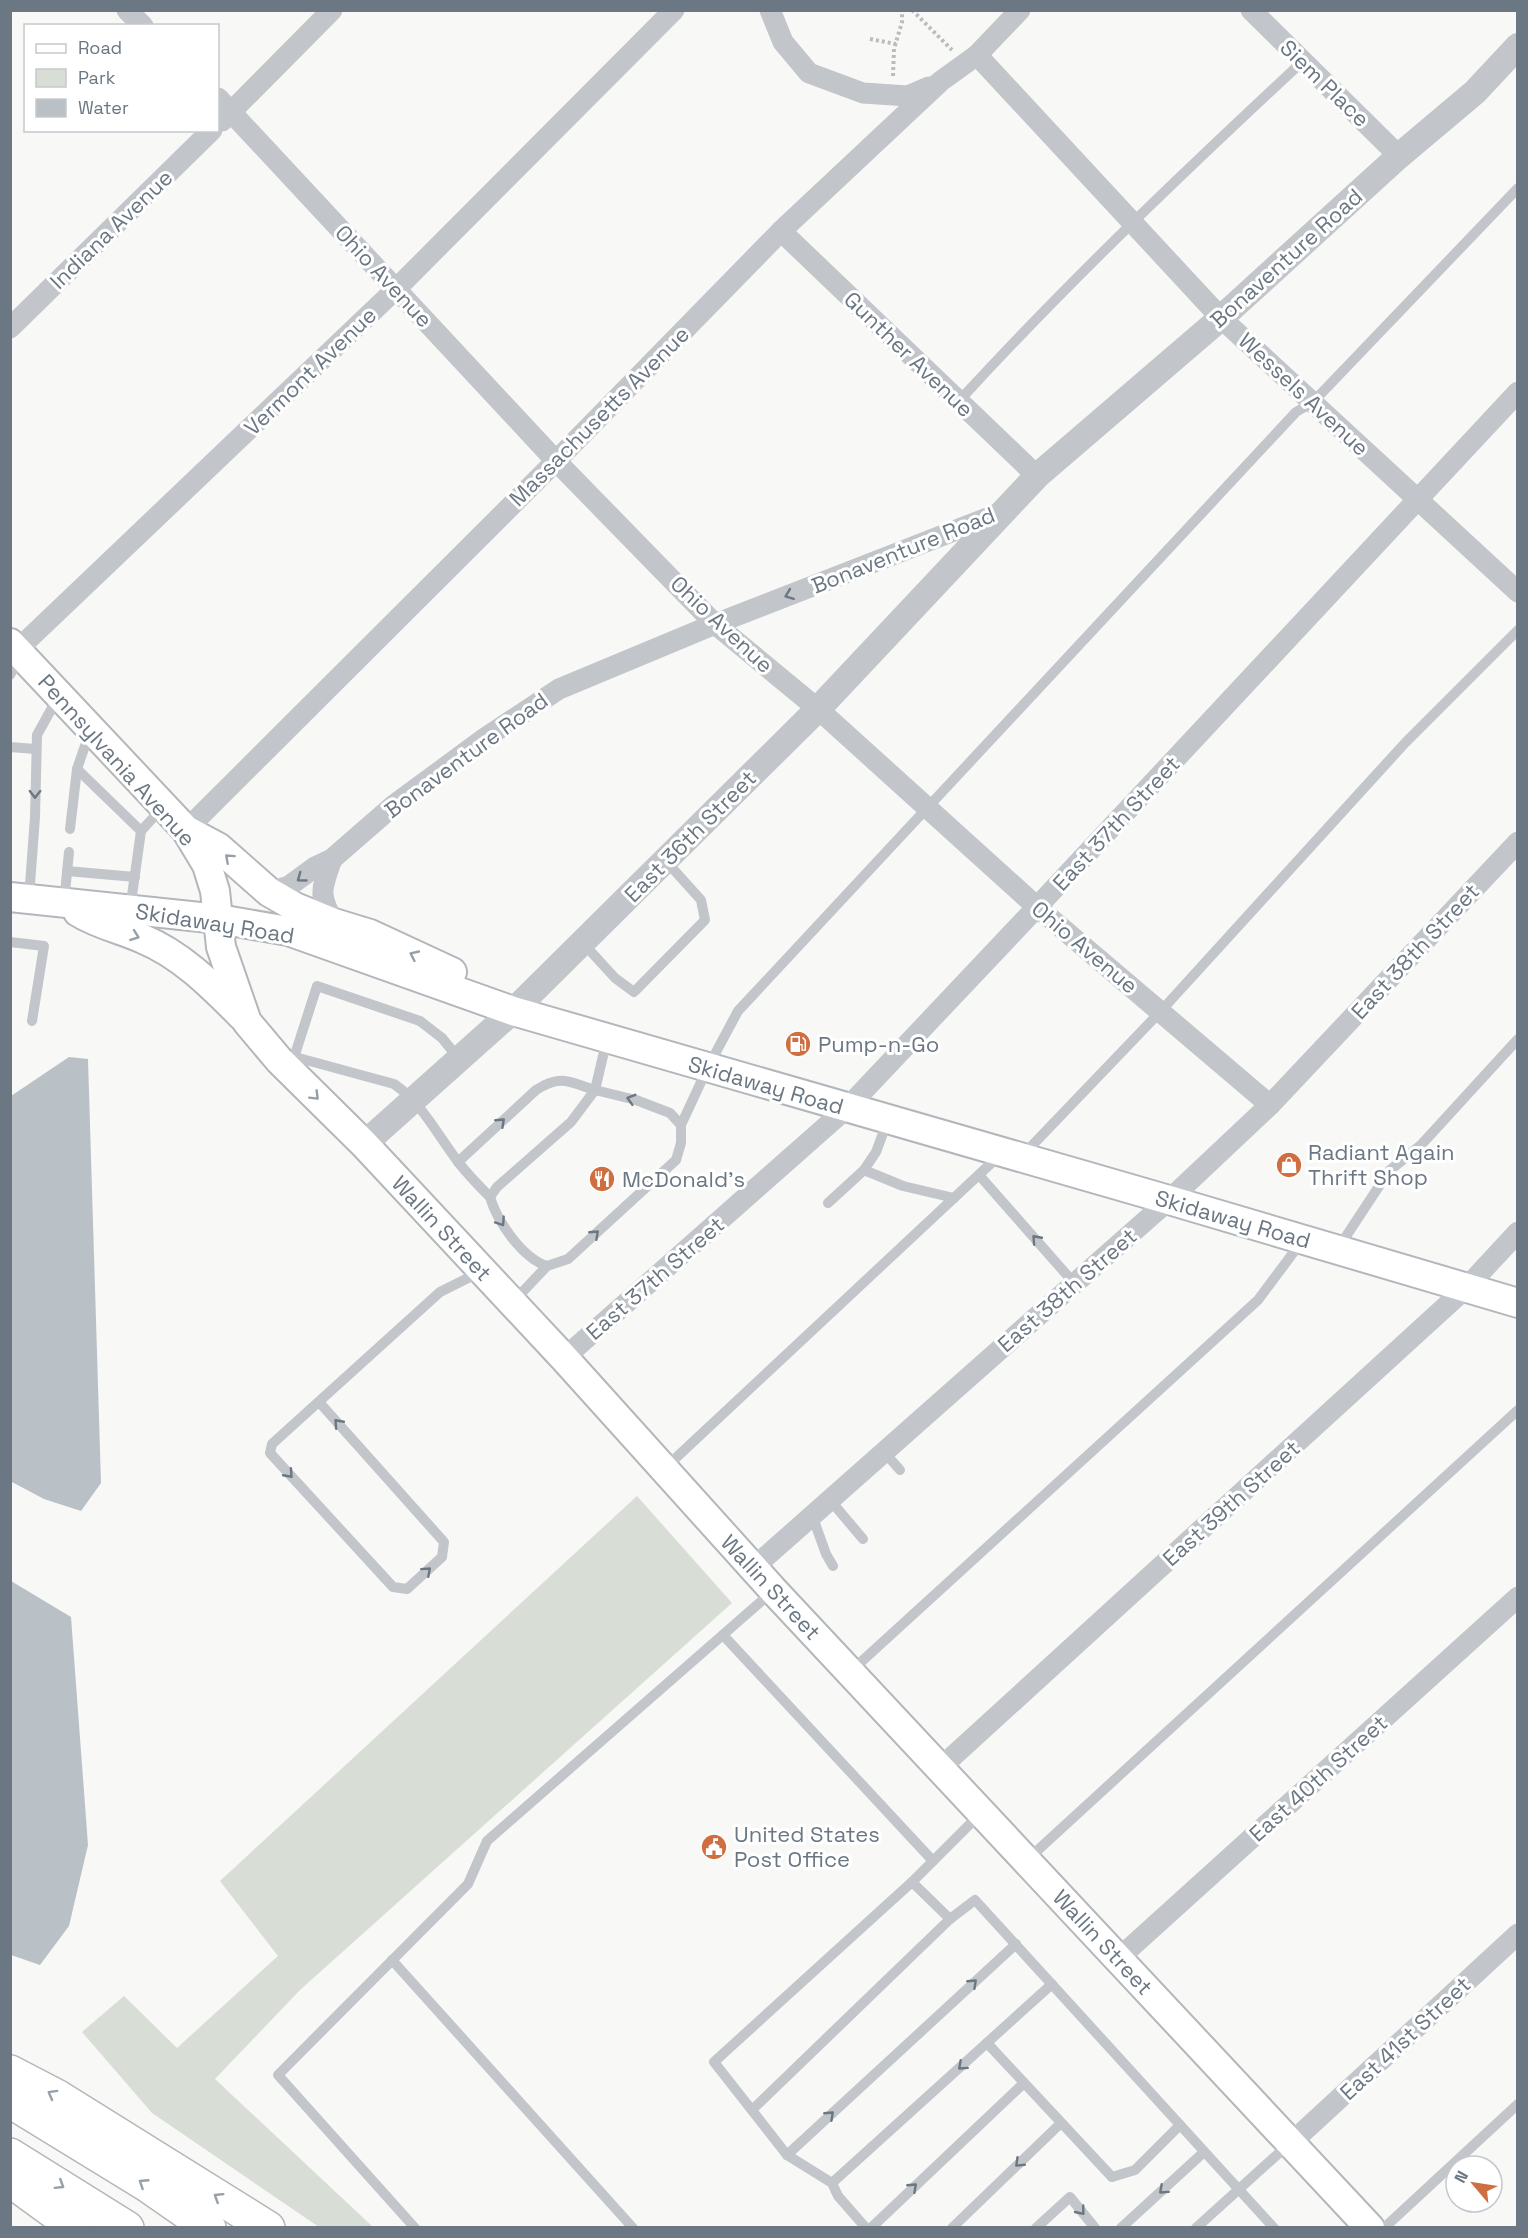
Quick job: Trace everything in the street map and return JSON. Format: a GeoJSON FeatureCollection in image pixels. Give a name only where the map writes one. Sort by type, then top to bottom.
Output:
{"type":"FeatureCollection","features":[{"type":"Feature","properties":{"kind":"highway"},"geometry":{"type":"LineString","coordinates":[[10,2072],[58,2097],[268,2228]]}},
{"type":"Feature","properties":{"kind":"highway"},"geometry":{"type":"LineString","coordinates":[[10,2101],[147,2185],[209,2228]]}},
{"type":"Feature","properties":{"kind":"highway"},"geometry":{"type":"LineString","coordinates":[[10,2155],[127,2228]]}},
{"type":"Feature","properties":{"kind":"highway"},"geometry":{"type":"LineString","coordinates":[[10,2180],[76,2228]]}},
{"type":"Feature","properties":{"kind":"main road","name":"Pennsylvania Avenue"},"geometry":{"type":"LineString","coordinates":[[15,656],[59,694],[186,830],[207,865],[215,891],[219,919]]}},
{"type":"Feature","properties":{"kind":"main road"},"geometry":{"type":"LineString","coordinates":[[186,830],[218,847],[269,892],[296,907],[334,923],[370,934],[457,974],[478,999]]}},
{"type":"Feature","properties":{"kind":"main road","name":"Skidaway Road"},"geometry":{"type":"LineString","coordinates":[[20,898],[219,919],[288,931],[513,1011],[1518,1303]]}},
{"type":"Feature","properties":{"kind":"main road"},"geometry":{"type":"LineString","coordinates":[[64,903],[95,922],[144,939],[182,961],[217,991],[247,1022]]}},
{"type":"Feature","properties":{"kind":"main road","name":"Wallin Street"},"geometry":{"type":"LineString","coordinates":[[219,919],[221,947],[247,1022],[292,1064],[564,1358],[774,1591],[1370,2228]]}},
{"type":"Feature","properties":{"kind":"street"},"geometry":{"type":"LineString","coordinates":[[127,10],[141,24]]}},
{"type":"Feature","properties":{"kind":"street"},"geometry":{"type":"LineString","coordinates":[[222,112],[332,10]]}},
{"type":"Feature","properties":{"kind":"street","name":"Vermont Avenue"},"geometry":{"type":"LineString","coordinates":[[15,656],[396,289],[674,10]]}},
{"type":"Feature","properties":{"kind":"street"},"geometry":{"type":"LineString","coordinates":[[770,10],[783,42],[808,73],[863,93],[908,96],[941,81]]}},
{"type":"Feature","properties":{"kind":"street","name":"Massachusetts Avenue"},"geometry":{"type":"LineString","coordinates":[[186,830],[781,231],[941,81],[972,59],[998,20],[1020,10]]}},
{"type":"Feature","properties":{"kind":"street","name":"Siem Place"},"geometry":{"type":"LineString","coordinates":[[1251,10],[1399,156]]}},
{"type":"Feature","properties":{"kind":"street","name":"Bonaventure Road"},"geometry":{"type":"LineString","coordinates":[[269,892],[290,886],[315,867],[332,859],[394,805],[558,688],[1000,513],[1037,476],[1221,318],[1399,156],[1475,92],[1518,46]]}},
{"type":"Feature","properties":{"kind":"street","name":"Wessels Avenue"},"geometry":{"type":"LineString","coordinates":[[972,59],[1133,223],[1221,318],[1518,592]]}},
{"type":"Feature","properties":{"kind":"street","name":"Ohio Avenue"},"geometry":{"type":"LineString","coordinates":[[222,112],[396,289],[556,460],[715,624],[818,709],[1037,908],[1270,1105]]}},
{"type":"Feature","properties":{"kind":"street","name":"Indiana Avenue"},"geometry":{"type":"LineString","coordinates":[[10,328],[210,132]]}},
{"type":"Feature","properties":{"kind":"street","name":"Gunther Avenue"},"geometry":{"type":"LineString","coordinates":[[781,231],[1037,476]]}},
{"type":"Feature","properties":{"kind":"street","name":"East 37th Street"},"geometry":{"type":"LineString","coordinates":[[564,1358],[847,1108],[1037,908],[1518,392]]}},
{"type":"Feature","properties":{"kind":"street","name":"East 36th Street"},"geometry":{"type":"LineString","coordinates":[[364,1144],[513,1011],[818,709],[1000,513]]}},
{"type":"Feature","properties":{"kind":"street","name":"East 38th Street"},"geometry":{"type":"LineString","coordinates":[[753,1568],[1169,1200],[1270,1105],[1518,842]]}},
{"type":"Feature","properties":{"kind":"street","name":"Bonaventure Road"},"geometry":{"type":"LineString","coordinates":[[332,859],[322,887],[324,903],[334,923]]}},
{"type":"Feature","properties":{"kind":"street","name":"East 39th Street"},"geometry":{"type":"LineString","coordinates":[[939,1768],[1466,1288],[1518,1232]]}},
{"type":"Feature","properties":{"kind":"street","name":"East 40th Street"},"geometry":{"type":"LineString","coordinates":[[1119,1958],[1518,1598]]}},
{"type":"Feature","properties":{"kind":"street","name":"East 41st Street"},"geometry":{"type":"LineString","coordinates":[[1292,2142],[1518,1935]]}},
{"type":"Feature","properties":{"kind":"lane"},"geometry":{"type":"LineString","coordinates":[[959,401],[1029,325],[1162,192],[1303,61]]}},
{"type":"Feature","properties":{"kind":"lane"},"geometry":{"type":"LineString","coordinates":[[512,1303],[547,1266],[568,1259],[675,1160],[681,1143],[681,1125],[738,1011],[1296,412],[1313,402],[1518,188]]}},
{"type":"Feature","properties":{"kind":"lane"},"geometry":{"type":"LineString","coordinates":[[664,1469],[979,1175],[1012,1155],[1160,1012],[1405,743],[1518,630]]}},
{"type":"Feature","properties":{"kind":"lane"},"geometry":{"type":"LineString","coordinates":[[20,898],[35,817],[37,735],[59,694]]}},
{"type":"Feature","properties":{"kind":"lane"},"geometry":{"type":"LineString","coordinates":[[70,829],[77,769],[91,728]]}},
{"type":"Feature","properties":{"kind":"lane"},"geometry":{"type":"LineString","coordinates":[[10,747],[35,749]]}},
{"type":"Feature","properties":{"kind":"lane"},"geometry":{"type":"LineString","coordinates":[[77,769],[141,831]]}},
{"type":"Feature","properties":{"kind":"lane"},"geometry":{"type":"LineString","coordinates":[[130,910],[141,831],[163,806]]}},
{"type":"Feature","properties":{"kind":"lane"},"geometry":{"type":"LineString","coordinates":[[64,903],[69,852]]}},
{"type":"Feature","properties":{"kind":"lane"},"geometry":{"type":"LineString","coordinates":[[583,942],[615,978],[634,992],[705,920],[701,900],[665,860]]}},
{"type":"Feature","properties":{"kind":"lane"},"geometry":{"type":"LineString","coordinates":[[67,871],[135,877]]}},
{"type":"Feature","properties":{"kind":"lane"},"geometry":{"type":"LineString","coordinates":[[10,942],[44,946],[32,1022]]}},
{"type":"Feature","properties":{"kind":"lane"},"geometry":{"type":"LineString","coordinates":[[459,1059],[442,1038],[420,1021],[317,986],[292,1064],[394,1084],[413,1100],[458,1162],[490,1197],[494,1213],[502,1227],[537,1263],[547,1266]]}},
{"type":"Feature","properties":{"kind":"lane"},"geometry":{"type":"LineString","coordinates":[[490,1197],[497,1187],[571,1122],[595,1089],[608,1039]]}},
{"type":"Feature","properties":{"kind":"lane"},"geometry":{"type":"LineString","coordinates":[[1337,1250],[1389,1172],[1421,1145],[1518,1040]]}},
{"type":"Feature","properties":{"kind":"lane"},"geometry":{"type":"LineString","coordinates":[[458,1162],[536,1090],[551,1081],[562,1080],[636,1100],[670,1113],[681,1125]]}},
{"type":"Feature","properties":{"kind":"lane"},"geometry":{"type":"LineString","coordinates":[[828,1203],[864,1170],[876,1152],[888,1120]]}},
{"type":"Feature","properties":{"kind":"lane"},"geometry":{"type":"LineString","coordinates":[[864,1170],[903,1186],[954,1198]]}},
{"type":"Feature","properties":{"kind":"lane"},"geometry":{"type":"LineString","coordinates":[[979,1175],[1074,1282]]}},
{"type":"Feature","properties":{"kind":"lane"},"geometry":{"type":"LineString","coordinates":[[850,1672],[1258,1300],[1303,1240]]}},
{"type":"Feature","properties":{"kind":"lane"},"geometry":{"type":"LineString","coordinates":[[319,1402],[444,1542],[442,1557],[407,1589],[393,1587],[270,1453],[272,1444],[440,1292],[482,1271]]}},
{"type":"Feature","properties":{"kind":"lane"},"geometry":{"type":"LineString","coordinates":[[1026,1860],[1518,1410]]}},
{"type":"Feature","properties":{"kind":"lane"},"geometry":{"type":"LineString","coordinates":[[884,1452],[900,1470]]}},
{"type":"Feature","properties":{"kind":"lane"},"geometry":{"type":"LineString","coordinates":[[830,1500],[863,1539]]}},
{"type":"Feature","properties":{"kind":"lane"},"geometry":{"type":"LineString","coordinates":[[812,1515],[825,1554],[833,1566]]}},
{"type":"Feature","properties":{"kind":"lane"},"geometry":{"type":"LineString","coordinates":[[415,2228],[278,2075],[468,1884],[487,1841],[774,1591]]}},
{"type":"Feature","properties":{"kind":"lane"},"geometry":{"type":"LineString","coordinates":[[723,1635],[933,1861]]}},
{"type":"Feature","properties":{"kind":"lane"},"geometry":{"type":"LineString","coordinates":[[981,1813],[912,1882],[714,2062],[787,2155],[832,2183],[838,2196],[869,2228],[1024,2083]]}},
{"type":"Feature","properties":{"kind":"lane"},"geometry":{"type":"LineString","coordinates":[[912,1882],[950,1919]]}},
{"type":"Feature","properties":{"kind":"lane"},"geometry":{"type":"LineString","coordinates":[[752,2110],[950,1919],[975,1900],[1274,2228]]}},
{"type":"Feature","properties":{"kind":"lane"},"geometry":{"type":"LineString","coordinates":[[787,2155],[1016,1944]]}},
{"type":"Feature","properties":{"kind":"lane"},"geometry":{"type":"LineString","coordinates":[[392,1960],[633,2228]]}},
{"type":"Feature","properties":{"kind":"lane"},"geometry":{"type":"LineString","coordinates":[[832,2183],[1052,1984]]}},
{"type":"Feature","properties":{"kind":"lane"},"geometry":{"type":"LineString","coordinates":[[987,2043],[1112,2177],[1135,2170],[1180,2126]]}},
{"type":"Feature","properties":{"kind":"lane"},"geometry":{"type":"LineString","coordinates":[[1384,2228],[1518,2104]]}},
{"type":"Feature","properties":{"kind":"lane"},"geometry":{"type":"LineString","coordinates":[[952,2228],[1061,2123]]}},
{"type":"Feature","properties":{"kind":"lane"},"geometry":{"type":"LineString","coordinates":[[1196,2228],[1292,2142]]}},
{"type":"Feature","properties":{"kind":"lane"},"geometry":{"type":"LineString","coordinates":[[1121,2228],[1204,2152]]}},
{"type":"Feature","properties":{"kind":"lane"},"geometry":{"type":"LineString","coordinates":[[1036,2228],[1070,2197],[1095,2228]]}},
{"type":"Feature","properties":{"kind":"path"},"geometry":{"type":"LineString","coordinates":[[893,95],[896,44],[902,22],[902,10]]}},
{"type":"Feature","properties":{"kind":"path"},"geometry":{"type":"LineString","coordinates":[[912,10],[972,59]]}},
{"type":"Feature","properties":{"kind":"path"},"geometry":{"type":"LineString","coordinates":[[870,39],[896,44]]}},
{"type":"Feature","properties":{"kind":"green space"},"geometry":{"type":"Polygon","coordinates":[[[637,1496],[732,1603],[300,1990],[215,2079],[373,2227],[319,2227],[152,2113],[82,2032],[124,1996],[177,2048],[278,1956],[220,1881],[637,1496]]]}},
{"type":"Feature","properties":{"kind":"water"},"geometry":{"type":"Polygon","coordinates":[[[69,1057],[88,1059],[101,1483],[81,1511],[44,1499],[10,1481],[11,1096],[69,1057]]]}},
{"type":"Feature","properties":{"kind":"water"},"geometry":{"type":"Polygon","coordinates":[[[11,1581],[71,1617],[88,1845],[69,1926],[40,1965],[11,1955],[11,1581]]]}},
{"type":"Feature","properties":{"kind":"place","name":"Pump-n-Go"},"geometry":{"type":"Point","coordinates":[798,1044]}},
{"type":"Feature","properties":{"kind":"place","name":"Radiant Again Thrift Shop"},"geometry":{"type":"Point","coordinates":[1289,1165]}},
{"type":"Feature","properties":{"kind":"place","name":"McDonald's"},"geometry":{"type":"Point","coordinates":[602,1179]}},
{"type":"Feature","properties":{"kind":"place","name":"United States Post Office"},"geometry":{"type":"Point","coordinates":[714,1847]}}]}
